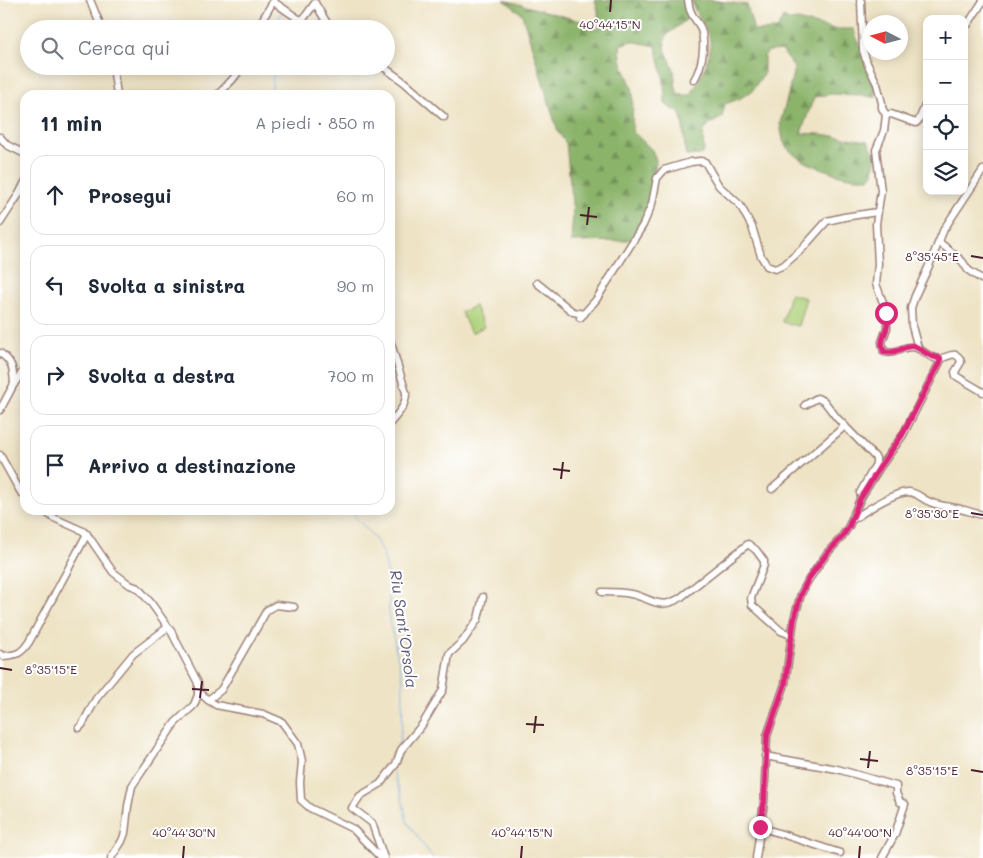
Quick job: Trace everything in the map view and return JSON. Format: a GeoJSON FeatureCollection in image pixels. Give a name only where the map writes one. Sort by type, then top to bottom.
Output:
{"type":"FeatureCollection","features":[{"type":"Feature","properties":{"kind":"street"},"geometry":{"type":"LineString","coordinates":[[90,0],[98,20]]}},
{"type":"Feature","properties":{"kind":"street"},"geometry":{"type":"LineString","coordinates":[[688,0],[690,11],[701,31],[703,43],[699,72],[694,80]]}},
{"type":"Feature","properties":{"kind":"street"},"geometry":{"type":"LineString","coordinates":[[860,0],[863,50],[877,84],[882,108],[886,115],[884,131],[876,150],[881,191],[876,224],[878,264],[876,284],[888,320],[882,342],[884,352],[893,353],[913,346],[934,357],[958,356],[961,362],[955,372],[956,376],[983,392]]}},
{"type":"Feature","properties":{"kind":"street"},"geometry":{"type":"LineString","coordinates":[[262,20],[274,1],[300,20],[304,18],[315,3],[325,20]]}},
{"type":"Feature","properties":{"kind":"street"},"geometry":{"type":"LineString","coordinates":[[968,22],[983,1]]}},
{"type":"Feature","properties":{"kind":"street"},"geometry":{"type":"LineString","coordinates":[[115,75],[116,90]]}},
{"type":"Feature","properties":{"kind":"street"},"geometry":{"type":"LineString","coordinates":[[222,90],[236,75]]}},
{"type":"Feature","properties":{"kind":"street"},"geometry":{"type":"LineString","coordinates":[[394,75],[444,117]]}},
{"type":"Feature","properties":{"kind":"street"},"geometry":{"type":"LineString","coordinates":[[886,115],[891,114],[916,124],[925,105]]}},
{"type":"Feature","properties":{"kind":"street"},"geometry":{"type":"LineString","coordinates":[[0,137],[7,145],[20,152]]}},
{"type":"Feature","properties":{"kind":"street"},"geometry":{"type":"LineString","coordinates":[[537,283],[574,312],[582,316],[596,300],[643,225],[652,204],[657,178],[664,170],[691,162],[705,162],[720,186],[740,205],[752,227],[761,256],[767,266],[775,269],[784,265],[802,249],[827,220],[878,212]]}},
{"type":"Feature","properties":{"kind":"street"},"geometry":{"type":"LineString","coordinates":[[918,348],[912,326],[911,308],[915,296],[944,229],[983,170]]}},
{"type":"Feature","properties":{"kind":"street"},"geometry":{"type":"LineString","coordinates":[[0,222],[20,194]]}},
{"type":"Feature","properties":{"kind":"street"},"geometry":{"type":"LineString","coordinates":[[939,242],[962,261],[968,270],[983,280]]}},
{"type":"Feature","properties":{"kind":"street"},"geometry":{"type":"LineString","coordinates":[[0,353],[12,364],[14,384]]}},
{"type":"Feature","properties":{"kind":"street"},"geometry":{"type":"LineString","coordinates":[[395,357],[406,393],[404,406],[395,418]]}},
{"type":"Feature","properties":{"kind":"street"},"geometry":{"type":"LineString","coordinates":[[756,858],[764,802],[767,736],[785,684],[794,619],[801,594],[809,578],[841,538],[850,523],[860,499],[904,432],[940,362],[940,358]]}},
{"type":"Feature","properties":{"kind":"street"},"geometry":{"type":"LineString","coordinates":[[0,410],[20,375]]}},
{"type":"Feature","properties":{"kind":"street"},"geometry":{"type":"LineString","coordinates":[[805,404],[820,398],[824,401],[876,458],[876,464],[861,490],[848,521],[850,523]]}},
{"type":"Feature","properties":{"kind":"street"},"geometry":{"type":"LineString","coordinates":[[772,489],[845,426]]}},
{"type":"Feature","properties":{"kind":"street"},"geometry":{"type":"LineString","coordinates":[[0,455],[20,491]]}},
{"type":"Feature","properties":{"kind":"street"},"geometry":{"type":"LineString","coordinates":[[850,523],[877,504],[901,493],[908,492],[939,505],[983,515]]}},
{"type":"Feature","properties":{"kind":"street"},"geometry":{"type":"LineString","coordinates":[[50,515],[83,530],[113,572],[138,588],[168,627],[198,683],[198,695],[194,705],[175,723],[132,786],[125,833],[111,858]]}},
{"type":"Feature","properties":{"kind":"street"},"geometry":{"type":"LineString","coordinates":[[0,654],[3,656],[22,652],[30,642],[86,534]]}},
{"type":"Feature","properties":{"kind":"street"},"geometry":{"type":"LineString","coordinates":[[602,592],[632,594],[654,603],[668,604],[680,598],[748,544],[756,550],[764,561],[751,598],[752,606],[781,630],[792,635]]}},
{"type":"Feature","properties":{"kind":"street"},"geometry":{"type":"LineString","coordinates":[[382,858],[372,823],[352,808],[360,796],[380,784],[396,764],[401,750],[422,725],[443,690],[449,654],[463,641],[478,619],[483,597]]}},
{"type":"Feature","properties":{"kind":"street"},"geometry":{"type":"LineString","coordinates":[[208,700],[221,690],[267,610],[276,605],[294,607]]}},
{"type":"Feature","properties":{"kind":"street"},"geometry":{"type":"LineString","coordinates":[[79,728],[96,698],[133,654],[168,627]]}},
{"type":"Feature","properties":{"kind":"street"},"geometry":{"type":"LineString","coordinates":[[198,691],[216,705],[263,714],[282,722],[298,744],[302,761],[301,800],[310,808],[352,828],[382,858]]}},
{"type":"Feature","properties":{"kind":"street"},"geometry":{"type":"LineString","coordinates":[[766,756],[837,769],[896,786],[898,798],[900,802],[905,804],[895,834],[882,858]]}},
{"type":"Feature","properties":{"kind":"street"},"geometry":{"type":"LineString","coordinates":[[760,827],[840,853]]}},
{"type":"Feature","properties":{"kind":"green space"},"geometry":{"type":"Polygon","coordinates":[[[504,0],[588,23],[599,30],[598,10],[595,0],[686,0],[688,18],[666,36],[665,41],[666,50],[673,66],[678,95],[691,95],[705,66],[710,50],[709,36],[691,0],[710,0],[747,5],[754,31],[777,30],[783,17],[790,21],[797,20],[833,29],[854,29],[863,49],[863,60],[868,60],[871,69],[876,98],[861,95],[831,94],[814,97],[801,133],[868,141],[876,157],[873,173],[869,178],[839,175],[808,163],[786,147],[780,123],[794,68],[782,50],[769,51],[764,56],[764,73],[752,91],[739,99],[725,104],[722,117],[710,123],[703,132],[704,152],[700,155],[686,156],[681,115],[677,110],[665,104],[664,80],[656,46],[631,41],[620,45],[621,60],[633,95],[632,131],[652,150],[656,160],[648,212],[635,238],[623,241],[571,242],[573,213],[566,143],[558,132],[522,14],[504,0]]]}},
{"type":"Feature","properties":{"kind":"green space"},"geometry":{"type":"Polygon","coordinates":[[[790,294],[806,298],[798,326],[782,322],[790,294]]]}},
{"type":"Feature","properties":{"kind":"green space"},"geometry":{"type":"Polygon","coordinates":[[[475,306],[484,327],[471,333],[461,312],[475,306]]]}},
{"type":"Feature","properties":{"kind":"waterway","name":"Riu Sant'Orsola"},"geometry":{"type":"LineString","coordinates":[[278,20],[282,10]]}},
{"type":"Feature","properties":{"kind":"waterway","name":"Riu Sant'Orsola"},"geometry":{"type":"LineString","coordinates":[[272,90],[273,75]]}},
{"type":"Feature","properties":{"kind":"waterway","name":"Riu Sant'Orsola"},"geometry":{"type":"LineString","coordinates":[[354,515],[376,540],[384,557],[389,579],[389,619],[403,680],[402,722],[399,747]]}},
{"type":"Feature","properties":{"kind":"waterway","name":"Riu Sant'Orsola"},"geometry":{"type":"LineString","coordinates":[[393,772],[402,798],[407,822],[433,858]]}},
{"type":"Feature","properties":{"kind":"route"},"geometry":{"type":"LineString","coordinates":[[760,827],[764,802],[767,736],[785,684],[794,619],[801,594],[809,578],[849,526],[860,499],[902,435],[940,362],[940,358],[936,359],[913,346],[893,353],[884,352],[882,338],[887,328],[888,320],[886,313]]}}]}
